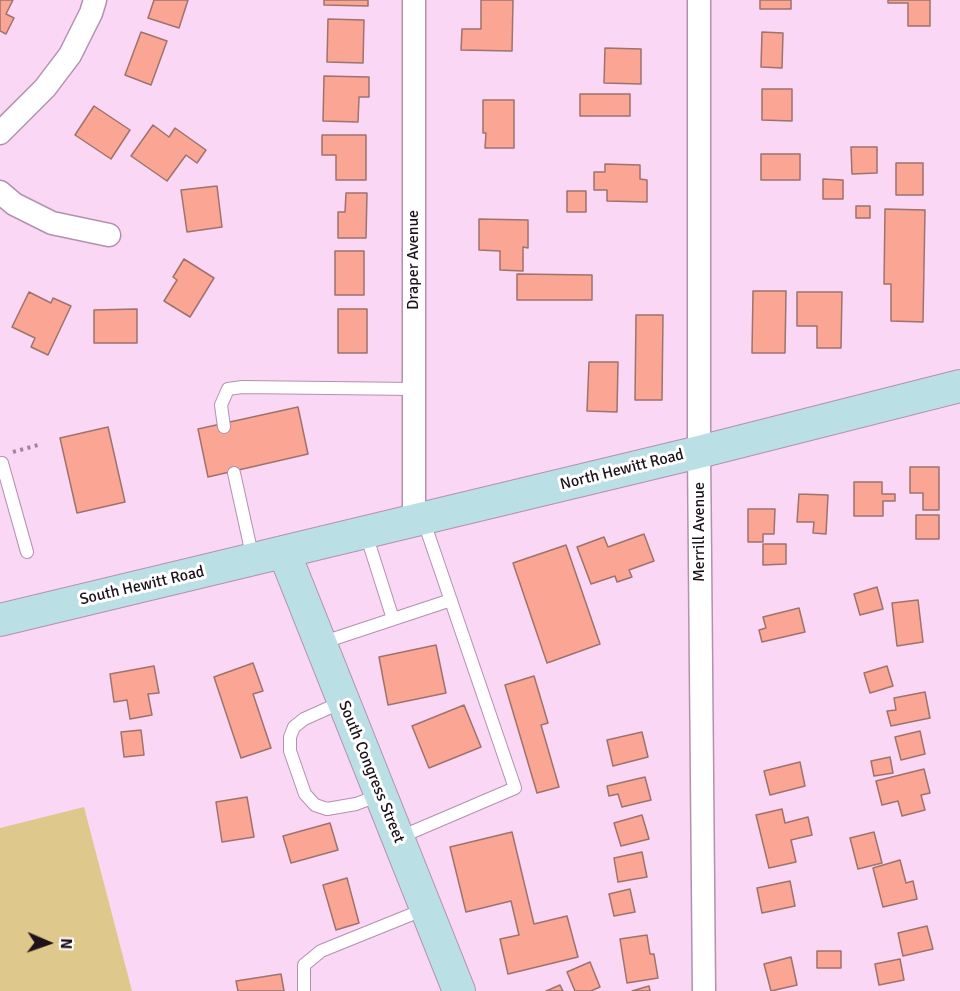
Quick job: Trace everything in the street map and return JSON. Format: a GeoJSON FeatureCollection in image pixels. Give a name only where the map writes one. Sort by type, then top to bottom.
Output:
{"type":"FeatureCollection","features":[{"type":"Feature","properties":{"kind":"main road","name":"North Hewitt Road"},"geometry":{"type":"LineString","coordinates":[[284,552],[699,452],[960,386]]}},
{"type":"Feature","properties":{"kind":"main road","name":"South Hewitt Road"},"geometry":{"type":"LineString","coordinates":[[0,620],[284,552]]}},
{"type":"Feature","properties":{"kind":"main road","name":"South Congress Street"},"geometry":{"type":"LineString","coordinates":[[284,552],[459,991]]}},
{"type":"Feature","properties":{"kind":"street"},"geometry":{"type":"LineString","coordinates":[[0,133],[45,88],[70,55],[92,13],[95,0]]}},
{"type":"Feature","properties":{"kind":"street","name":"Draper Avenue"},"geometry":{"type":"LineString","coordinates":[[414,0],[415,389],[419,520]]}},
{"type":"Feature","properties":{"kind":"street","name":"Merrill Avenue"},"geometry":{"type":"LineString","coordinates":[[699,0],[699,452],[704,991]]}},
{"type":"Feature","properties":{"kind":"street"},"geometry":{"type":"LineString","coordinates":[[0,192],[14,204],[52,224],[109,235]]}},
{"type":"Feature","properties":{"kind":"lane"},"geometry":{"type":"LineString","coordinates":[[224,427],[221,405],[228,389],[242,387],[415,389]]}},
{"type":"Feature","properties":{"kind":"lane"},"geometry":{"type":"LineString","coordinates":[[1,463],[27,552]]}},
{"type":"Feature","properties":{"kind":"lane"},"geometry":{"type":"LineString","coordinates":[[234,473],[253,560]]}},
{"type":"Feature","properties":{"kind":"lane"},"geometry":{"type":"LineString","coordinates":[[397,838],[515,788],[451,600],[419,520]]}},
{"type":"Feature","properties":{"kind":"lane"},"geometry":{"type":"LineString","coordinates":[[366,532],[393,619]]}},
{"type":"Feature","properties":{"kind":"lane"},"geometry":{"type":"LineString","coordinates":[[320,643],[451,600]]}},
{"type":"Feature","properties":{"kind":"lane"},"geometry":{"type":"LineString","coordinates":[[343,702],[304,719],[294,727],[290,737],[290,751],[301,785],[315,806],[327,809],[356,804],[380,794]]}},
{"type":"Feature","properties":{"kind":"lane"},"geometry":{"type":"LineString","coordinates":[[303,991],[304,965],[321,951],[425,909]]}},
{"type":"Feature","properties":{"kind":"path"},"geometry":{"type":"LineString","coordinates":[[1,463],[14,452],[38,445]]}},
{"type":"Feature","properties":{"kind":"shaded area"},"geometry":{"type":"Polygon","coordinates":[[[84,807],[132,991],[0,991],[0,828],[84,807]]]}},
{"type":"Feature","properties":{"kind":"building"},"geometry":{"type":"Polygon","coordinates":[[[0,0],[13,0],[6,14],[14,18],[6,34],[0,31],[0,0]]]}},
{"type":"Feature","properties":{"kind":"building"},"geometry":{"type":"Polygon","coordinates":[[[154,0],[188,0],[179,28],[148,18],[154,0]]]}},
{"type":"Feature","properties":{"kind":"building"},"geometry":{"type":"Polygon","coordinates":[[[324,0],[368,0],[368,6],[324,5],[324,0]]]}},
{"type":"Feature","properties":{"kind":"building"},"geometry":{"type":"Polygon","coordinates":[[[481,0],[513,0],[512,51],[461,50],[462,29],[481,29],[481,0]]]}},
{"type":"Feature","properties":{"kind":"building"},"geometry":{"type":"Polygon","coordinates":[[[760,0],[791,0],[791,9],[760,9],[760,0]]]}},
{"type":"Feature","properties":{"kind":"building"},"geometry":{"type":"Polygon","coordinates":[[[888,0],[930,0],[930,26],[908,26],[908,3],[888,3],[888,0]]]}},
{"type":"Feature","properties":{"kind":"building"},"geometry":{"type":"Polygon","coordinates":[[[328,19],[364,20],[363,63],[327,62],[328,19]]]}},
{"type":"Feature","properties":{"kind":"building"},"geometry":{"type":"Polygon","coordinates":[[[141,32],[167,41],[151,85],[125,75],[141,32]]]}},
{"type":"Feature","properties":{"kind":"building"},"geometry":{"type":"Polygon","coordinates":[[[762,32],[783,33],[782,68],[761,67],[762,32]]]}},
{"type":"Feature","properties":{"kind":"building"},"geometry":{"type":"Polygon","coordinates":[[[605,48],[641,49],[641,84],[604,83],[605,48]]]}},
{"type":"Feature","properties":{"kind":"building"},"geometry":{"type":"Polygon","coordinates":[[[324,76],[369,77],[369,97],[359,97],[358,122],[323,121],[324,76]]]}},
{"type":"Feature","properties":{"kind":"building"},"geometry":{"type":"Polygon","coordinates":[[[762,89],[792,89],[792,121],[762,120],[762,89]]]}},
{"type":"Feature","properties":{"kind":"building"},"geometry":{"type":"Polygon","coordinates":[[[580,94],[630,94],[630,116],[580,116],[580,94]]]}},
{"type":"Feature","properties":{"kind":"building"},"geometry":{"type":"Polygon","coordinates":[[[483,100],[514,100],[514,148],[485,148],[483,100]]]}},
{"type":"Feature","properties":{"kind":"building"},"geometry":{"type":"Polygon","coordinates":[[[94,106],[130,130],[111,159],[75,135],[94,106]]]}},
{"type":"Feature","properties":{"kind":"building"},"geometry":{"type":"Polygon","coordinates":[[[153,125],[169,137],[175,128],[206,150],[197,163],[186,155],[167,181],[131,156],[153,125]]]}},
{"type":"Feature","properties":{"kind":"building"},"geometry":{"type":"Polygon","coordinates":[[[322,135],[366,135],[366,180],[336,180],[336,155],[322,155],[322,135]]]}},
{"type":"Feature","properties":{"kind":"building"},"geometry":{"type":"Polygon","coordinates":[[[851,147],[877,147],[877,173],[852,174],[851,147]]]}},
{"type":"Feature","properties":{"kind":"building"},"geometry":{"type":"Polygon","coordinates":[[[761,154],[800,154],[800,180],[761,180],[761,154]]]}},
{"type":"Feature","properties":{"kind":"building"},"geometry":{"type":"Polygon","coordinates":[[[896,163],[923,163],[923,195],[896,195],[896,163]]]}},
{"type":"Feature","properties":{"kind":"building"},"geometry":{"type":"Polygon","coordinates":[[[605,164],[640,165],[640,179],[647,180],[647,202],[607,201],[607,190],[594,190],[594,172],[605,172],[605,164]]]}},
{"type":"Feature","properties":{"kind":"building"},"geometry":{"type":"Polygon","coordinates":[[[823,179],[843,180],[843,199],[823,199],[823,179]]]}},
{"type":"Feature","properties":{"kind":"building"},"geometry":{"type":"Polygon","coordinates":[[[217,186],[222,227],[187,232],[181,190],[217,186]]]}},
{"type":"Feature","properties":{"kind":"building"},"geometry":{"type":"Polygon","coordinates":[[[567,191],[586,191],[586,212],[567,212],[567,191]]]}},
{"type":"Feature","properties":{"kind":"building"},"geometry":{"type":"Polygon","coordinates":[[[346,193],[367,193],[366,238],[338,238],[338,212],[345,212],[346,193]]]}},
{"type":"Feature","properties":{"kind":"building"},"geometry":{"type":"Polygon","coordinates":[[[856,206],[870,206],[870,218],[856,218],[856,206]]]}},
{"type":"Feature","properties":{"kind":"building"},"geometry":{"type":"Polygon","coordinates":[[[885,209],[925,210],[923,322],[891,321],[891,284],[884,284],[885,209]]]}},
{"type":"Feature","properties":{"kind":"building"},"geometry":{"type":"Polygon","coordinates":[[[479,219],[528,220],[528,248],[523,247],[523,271],[500,270],[500,251],[479,250],[479,219]]]}},
{"type":"Feature","properties":{"kind":"building"},"geometry":{"type":"Polygon","coordinates":[[[335,251],[364,251],[364,295],[335,295],[335,251]]]}},
{"type":"Feature","properties":{"kind":"building"},"geometry":{"type":"Polygon","coordinates":[[[184,259],[214,278],[190,317],[164,301],[177,280],[173,277],[184,259]]]}},
{"type":"Feature","properties":{"kind":"building"},"geometry":{"type":"Polygon","coordinates":[[[517,274],[592,275],[592,300],[517,300],[517,274]]]}},
{"type":"Feature","properties":{"kind":"building"},"geometry":{"type":"Polygon","coordinates":[[[753,291],[786,291],[785,353],[752,353],[753,291]]]}},
{"type":"Feature","properties":{"kind":"building"},"geometry":{"type":"Polygon","coordinates":[[[29,292],[51,303],[53,298],[71,306],[48,355],[31,347],[35,338],[12,327],[29,292]]]}},
{"type":"Feature","properties":{"kind":"building"},"geometry":{"type":"Polygon","coordinates":[[[797,292],[842,292],[841,348],[817,348],[817,326],[797,326],[797,292]]]}},
{"type":"Feature","properties":{"kind":"building"},"geometry":{"type":"Polygon","coordinates":[[[137,309],[137,343],[94,343],[94,310],[137,309]]]}},
{"type":"Feature","properties":{"kind":"building"},"geometry":{"type":"Polygon","coordinates":[[[338,309],[367,309],[367,353],[338,353],[338,309]]]}},
{"type":"Feature","properties":{"kind":"building"},"geometry":{"type":"Polygon","coordinates":[[[636,315],[663,315],[662,400],[635,400],[636,315]]]}},
{"type":"Feature","properties":{"kind":"building"},"geometry":{"type":"Polygon","coordinates":[[[589,362],[618,362],[617,412],[587,411],[589,362]]]}},
{"type":"Feature","properties":{"kind":"building"},"geometry":{"type":"Polygon","coordinates":[[[298,407],[308,454],[208,477],[198,429],[298,407]]]}},
{"type":"Feature","properties":{"kind":"building"},"geometry":{"type":"Polygon","coordinates":[[[108,427],[125,502],[77,513],[60,438],[108,427]]]}},
{"type":"Feature","properties":{"kind":"building"},"geometry":{"type":"Polygon","coordinates":[[[910,467],[939,467],[939,510],[923,510],[923,493],[910,493],[910,467]]]}},
{"type":"Feature","properties":{"kind":"building"},"geometry":{"type":"Polygon","coordinates":[[[854,482],[882,482],[882,494],[895,494],[895,501],[883,501],[883,516],[854,516],[854,482]]]}},
{"type":"Feature","properties":{"kind":"building"},"geometry":{"type":"Polygon","coordinates":[[[799,494],[828,495],[826,534],[813,533],[814,522],[797,522],[799,494]]]}},
{"type":"Feature","properties":{"kind":"building"},"geometry":{"type":"Polygon","coordinates":[[[748,509],[775,509],[774,534],[763,534],[763,542],[748,542],[748,509]]]}},
{"type":"Feature","properties":{"kind":"building"},"geometry":{"type":"Polygon","coordinates":[[[916,515],[939,515],[939,539],[916,539],[916,515]]]}},
{"type":"Feature","properties":{"kind":"building"},"geometry":{"type":"Polygon","coordinates":[[[644,534],[654,561],[629,570],[632,577],[617,582],[615,576],[591,584],[577,547],[604,537],[608,547],[644,534]]]}},
{"type":"Feature","properties":{"kind":"building"},"geometry":{"type":"Polygon","coordinates":[[[763,544],[786,544],[786,564],[763,565],[763,544]]]}},
{"type":"Feature","properties":{"kind":"building"},"geometry":{"type":"Polygon","coordinates":[[[566,545],[600,644],[547,663],[513,563],[566,545]]]}},
{"type":"Feature","properties":{"kind":"building"},"geometry":{"type":"Polygon","coordinates":[[[877,587],[883,609],[860,615],[854,594],[877,587]]]}},
{"type":"Feature","properties":{"kind":"building"},"geometry":{"type":"Polygon","coordinates":[[[918,600],[923,642],[897,646],[892,603],[918,600]]]}},
{"type":"Feature","properties":{"kind":"building"},"geometry":{"type":"Polygon","coordinates":[[[799,608],[805,632],[762,642],[759,630],[766,628],[763,617],[799,608]]]}},
{"type":"Feature","properties":{"kind":"building"},"geometry":{"type":"Polygon","coordinates":[[[436,645],[446,693],[388,705],[379,657],[436,645]]]}},
{"type":"Feature","properties":{"kind":"building"},"geometry":{"type":"Polygon","coordinates":[[[253,663],[263,691],[253,694],[271,748],[241,758],[214,677],[253,663]]]}},
{"type":"Feature","properties":{"kind":"building"},"geometry":{"type":"Polygon","coordinates":[[[154,666],[159,693],[148,694],[152,715],[130,719],[127,700],[114,702],[110,674],[154,666]]]}},
{"type":"Feature","properties":{"kind":"building"},"geometry":{"type":"Polygon","coordinates":[[[887,666],[893,686],[870,693],[864,673],[887,666]]]}},
{"type":"Feature","properties":{"kind":"building"},"geometry":{"type":"Polygon","coordinates":[[[534,676],[548,723],[541,725],[559,787],[537,793],[505,685],[534,676]]]}},
{"type":"Feature","properties":{"kind":"building"},"geometry":{"type":"Polygon","coordinates":[[[925,692],[930,718],[891,726],[887,711],[896,710],[894,698],[925,692]]]}},
{"type":"Feature","properties":{"kind":"building"},"geometry":{"type":"Polygon","coordinates":[[[464,705],[481,747],[429,768],[412,726],[464,705]]]}},
{"type":"Feature","properties":{"kind":"building"},"geometry":{"type":"Polygon","coordinates":[[[141,730],[144,755],[124,757],[121,732],[141,730]]]}},
{"type":"Feature","properties":{"kind":"building"},"geometry":{"type":"Polygon","coordinates":[[[920,731],[925,754],[901,760],[895,737],[920,731]]]}},
{"type":"Feature","properties":{"kind":"building"},"geometry":{"type":"Polygon","coordinates":[[[642,732],[648,757],[613,766],[607,740],[642,732]]]}},
{"type":"Feature","properties":{"kind":"building"},"geometry":{"type":"Polygon","coordinates":[[[890,757],[893,773],[874,776],[871,761],[890,757]]]}},
{"type":"Feature","properties":{"kind":"building"},"geometry":{"type":"Polygon","coordinates":[[[800,762],[805,786],[770,795],[764,771],[800,762]]]}},
{"type":"Feature","properties":{"kind":"building"},"geometry":{"type":"Polygon","coordinates":[[[924,769],[930,793],[921,795],[925,810],[902,816],[898,801],[882,805],[876,781],[924,769]]]}},
{"type":"Feature","properties":{"kind":"building"},"geometry":{"type":"Polygon","coordinates":[[[645,777],[651,800],[622,807],[618,794],[609,796],[607,786],[645,777]]]}},
{"type":"Feature","properties":{"kind":"building"},"geometry":{"type":"Polygon","coordinates":[[[247,797],[254,837],[222,842],[216,802],[247,797]]]}},
{"type":"Feature","properties":{"kind":"building"},"geometry":{"type":"Polygon","coordinates":[[[782,809],[785,823],[808,817],[812,835],[791,840],[796,862],[769,868],[756,815],[782,809]]]}},
{"type":"Feature","properties":{"kind":"building"},"geometry":{"type":"Polygon","coordinates":[[[642,815],[649,839],[621,846],[614,823],[642,815]]]}},
{"type":"Feature","properties":{"kind":"building"},"geometry":{"type":"Polygon","coordinates":[[[330,823],[338,850],[291,863],[283,836],[330,823]]]}},
{"type":"Feature","properties":{"kind":"building"},"geometry":{"type":"Polygon","coordinates":[[[512,832],[534,924],[567,916],[578,957],[508,974],[500,939],[519,935],[511,901],[466,912],[450,847],[512,832]]]}},
{"type":"Feature","properties":{"kind":"building"},"geometry":{"type":"Polygon","coordinates":[[[874,832],[882,863],[858,869],[850,838],[874,832]]]}},
{"type":"Feature","properties":{"kind":"building"},"geometry":{"type":"Polygon","coordinates":[[[642,852],[647,877],[618,882],[614,858],[642,852]]]}},
{"type":"Feature","properties":{"kind":"building"},"geometry":{"type":"Polygon","coordinates":[[[900,860],[906,883],[913,881],[917,899],[883,907],[873,868],[900,860]]]}},
{"type":"Feature","properties":{"kind":"building"},"geometry":{"type":"Polygon","coordinates":[[[347,878],[359,923],[336,930],[323,885],[347,878]]]}},
{"type":"Feature","properties":{"kind":"building"},"geometry":{"type":"Polygon","coordinates":[[[790,881],[795,906],[762,913],[757,888],[790,881]]]}},
{"type":"Feature","properties":{"kind":"building"},"geometry":{"type":"Polygon","coordinates":[[[630,889],[635,912],[614,916],[609,894],[630,889]]]}},
{"type":"Feature","properties":{"kind":"building"},"geometry":{"type":"Polygon","coordinates":[[[927,926],[933,949],[903,956],[898,933],[927,926]]]}},
{"type":"Feature","properties":{"kind":"building"},"geometry":{"type":"Polygon","coordinates":[[[647,935],[650,954],[654,954],[658,978],[627,983],[620,939],[647,935]]]}},
{"type":"Feature","properties":{"kind":"building"},"geometry":{"type":"Polygon","coordinates":[[[817,951],[841,951],[841,968],[817,968],[817,951]]]}},
{"type":"Feature","properties":{"kind":"building"},"geometry":{"type":"Polygon","coordinates":[[[791,957],[797,985],[771,991],[764,964],[791,957]]]}},
{"type":"Feature","properties":{"kind":"building"},"geometry":{"type":"Polygon","coordinates":[[[900,959],[904,980],[879,985],[875,964],[900,959]]]}},
{"type":"Feature","properties":{"kind":"building"},"geometry":{"type":"Polygon","coordinates":[[[590,962],[600,987],[591,991],[575,991],[567,972],[590,962]]]}},
{"type":"Feature","properties":{"kind":"building"},"geometry":{"type":"Polygon","coordinates":[[[281,974],[284,991],[238,991],[236,981],[281,974]]]}},
{"type":"Feature","properties":{"kind":"building"},"geometry":{"type":"Polygon","coordinates":[[[560,985],[563,991],[546,991],[560,985]]]}},
{"type":"Feature","properties":{"kind":"building"},"geometry":{"type":"Polygon","coordinates":[[[649,986],[650,991],[632,991],[649,986]]]}}]}
